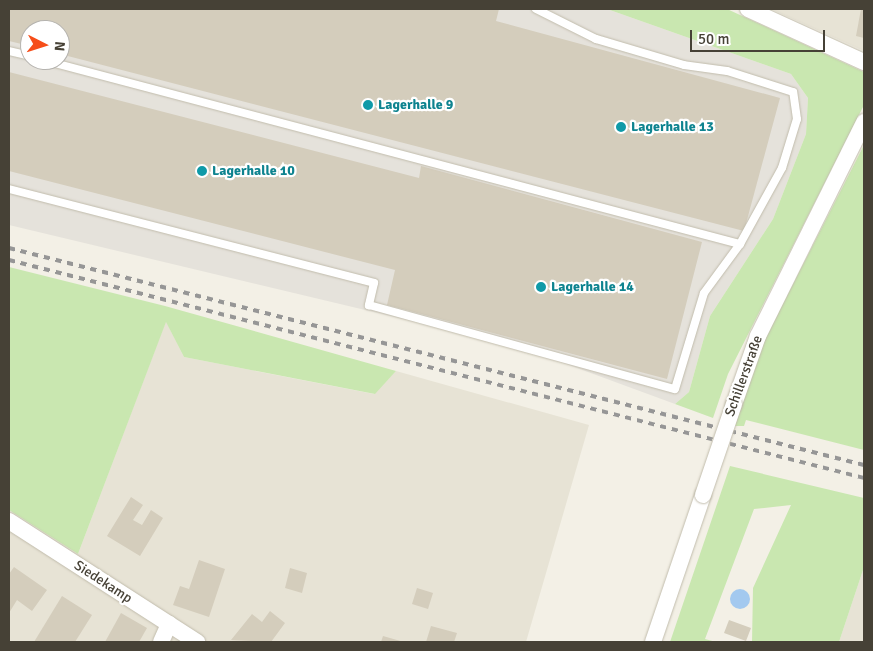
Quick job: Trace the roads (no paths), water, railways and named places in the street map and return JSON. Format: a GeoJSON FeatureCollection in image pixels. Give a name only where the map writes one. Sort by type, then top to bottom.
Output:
{"type":"FeatureCollection","features":[{"type":"Feature","properties":{"kind":"street"},"geometry":{"type":"LineString","coordinates":[[748,9],[864,62]]}},
{"type":"Feature","properties":{"kind":"street","name":"Schillerstraße"},"geometry":{"type":"LineString","coordinates":[[653,642],[758,336],[864,122]]}},
{"type":"Feature","properties":{"kind":"street","name":"Siedekamp"},"geometry":{"type":"LineString","coordinates":[[9,521],[197,642]]}},
{"type":"Feature","properties":{"kind":"street"},"geometry":{"type":"LineString","coordinates":[[161,642],[169,624]]}},
{"type":"Feature","properties":{"kind":"lane"},"geometry":{"type":"LineString","coordinates":[[9,189],[374,283],[369,305],[675,389],[704,293],[740,244],[782,168],[797,119],[793,92],[743,75],[684,65],[596,39],[536,9]]}},
{"type":"Feature","properties":{"kind":"lane"},"geometry":{"type":"LineString","coordinates":[[70,67],[740,244]]}},
{"type":"Feature","properties":{"kind":"water"},"geometry":{"type":"Polygon","coordinates":[[[736,589],[744,589],[750,595],[750,603],[744,609],[736,609],[730,603],[730,595],[736,589]]]}},
{"type":"Feature","properties":{"kind":"railway"},"geometry":{"type":"LineString","coordinates":[[9,248],[864,465]]}},
{"type":"Feature","properties":{"kind":"railway"},"geometry":{"type":"LineString","coordinates":[[9,260],[864,478]]}},
{"type":"Feature","properties":{"kind":"place","name":"Lagerhalle 9"},"geometry":{"type":"Point","coordinates":[368,105]}},
{"type":"Feature","properties":{"kind":"place","name":"Lagerhalle 13"},"geometry":{"type":"Point","coordinates":[621,127]}},
{"type":"Feature","properties":{"kind":"place","name":"Lagerhalle 10"},"geometry":{"type":"Point","coordinates":[202,171]}},
{"type":"Feature","properties":{"kind":"place","name":"Lagerhalle 14"},"geometry":{"type":"Point","coordinates":[541,287]}}]}
